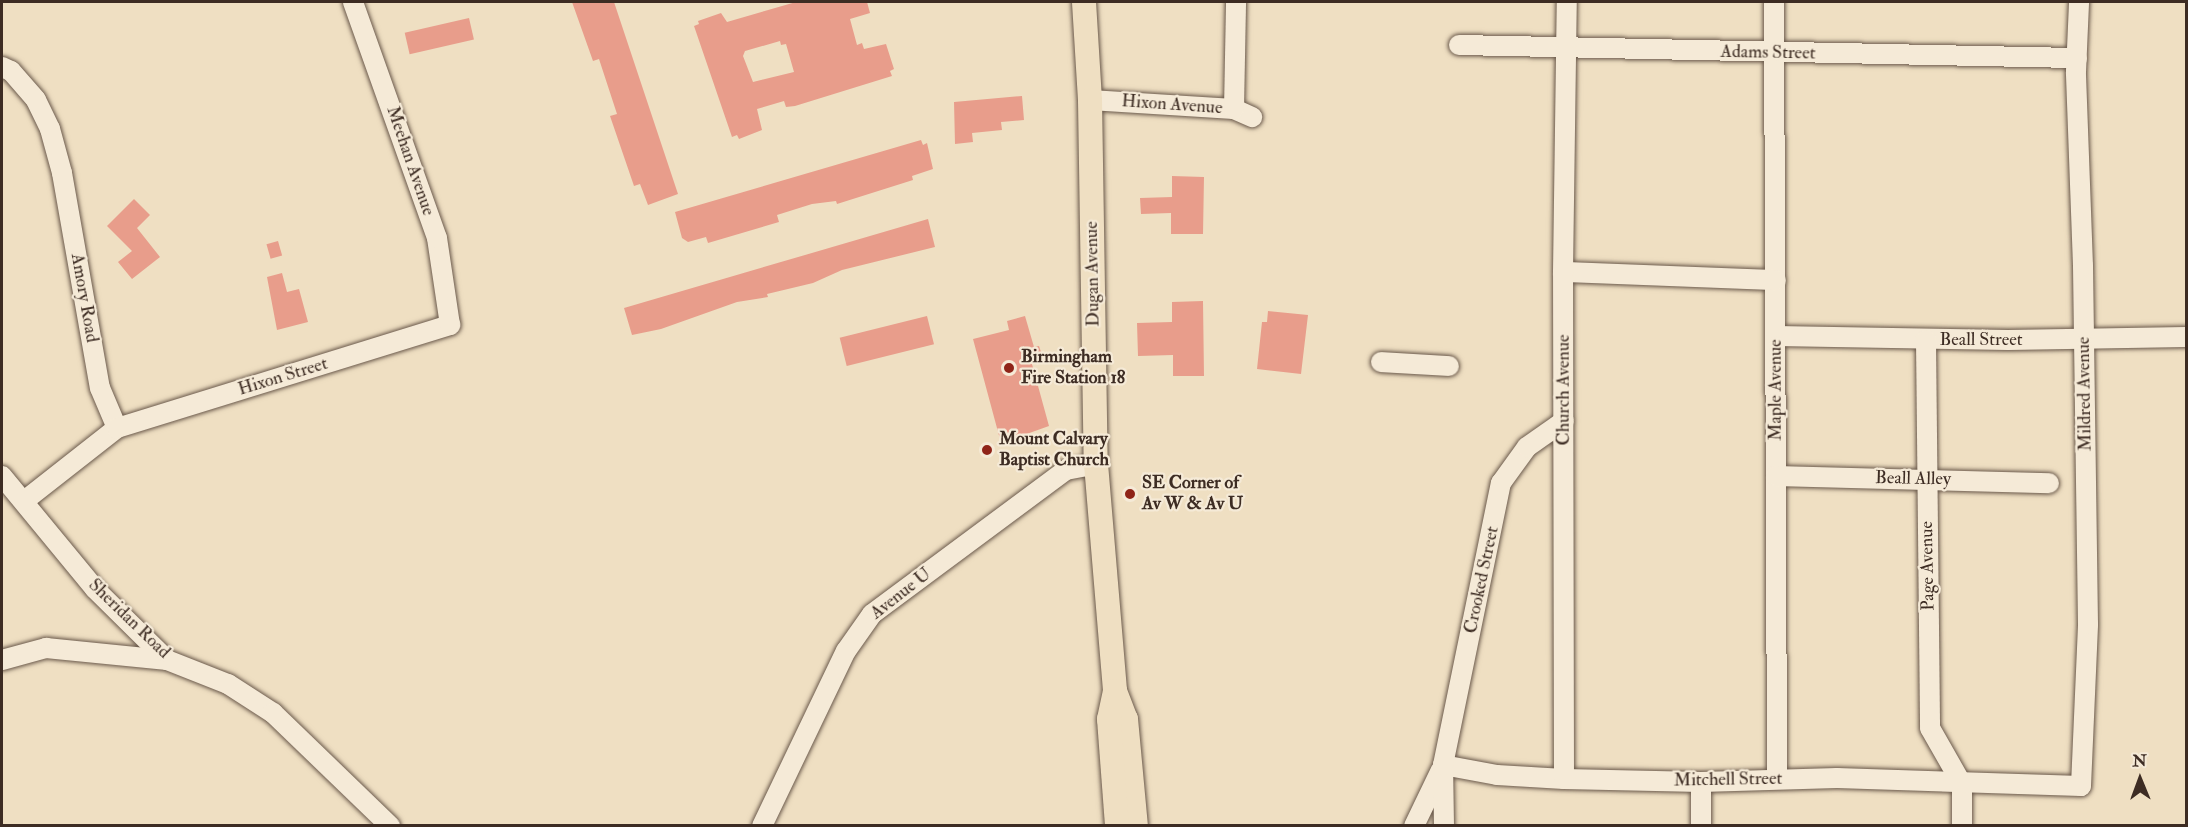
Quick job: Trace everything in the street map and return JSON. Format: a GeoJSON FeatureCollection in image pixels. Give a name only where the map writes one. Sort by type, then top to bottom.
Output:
{"type":"FeatureCollection","features":[{"type":"Feature","properties":{"kind":"main road","name":"Dugan Avenue"},"geometry":{"type":"LineString","coordinates":[[1084,2],[1090,100],[1096,464],[1115,691],[1126,719],[1136,825]]}},
{"type":"Feature","properties":{"kind":"main road","name":"Dugan Avenue"},"geometry":{"type":"LineString","coordinates":[[1115,691],[1109,719],[1117,825]]}},
{"type":"Feature","properties":{"kind":"street","name":"Meehan Avenue"},"geometry":{"type":"LineString","coordinates":[[353,2],[437,238],[450,325]]}},
{"type":"Feature","properties":{"kind":"street"},"geometry":{"type":"LineString","coordinates":[[1234,109],[1236,2]]}},
{"type":"Feature","properties":{"kind":"street","name":"Church Avenue"},"geometry":{"type":"LineString","coordinates":[[1564,779],[1563,272],[1567,2]]}},
{"type":"Feature","properties":{"kind":"street","name":"Maple Avenue"},"geometry":{"type":"LineString","coordinates":[[1774,2],[1778,778]]}},
{"type":"Feature","properties":{"kind":"street","name":"Mildred Avenue"},"geometry":{"type":"LineString","coordinates":[[2079,2],[2077,58],[2088,624],[2081,786]]}},
{"type":"Feature","properties":{"kind":"street","name":"Adams Street"},"geometry":{"type":"LineString","coordinates":[[1459,45],[2077,58]]}},
{"type":"Feature","properties":{"kind":"street","name":"Amory Road"},"geometry":{"type":"LineString","coordinates":[[2,67],[11,71],[36,100],[50,129],[62,172],[100,388],[117,428]]}},
{"type":"Feature","properties":{"kind":"street","name":"Hixon Avenue"},"geometry":{"type":"LineString","coordinates":[[1090,100],[1234,109],[1252,117]]}},
{"type":"Feature","properties":{"kind":"street"},"geometry":{"type":"LineString","coordinates":[[1563,272],[1776,279]]}},
{"type":"Feature","properties":{"kind":"street","name":"Hixon Street"},"geometry":{"type":"LineString","coordinates":[[117,428],[450,325]]}},
{"type":"Feature","properties":{"kind":"street","name":"Beall Street"},"geometry":{"type":"LineString","coordinates":[[1776,336],[1926,340],[2084,340],[2187,337]]}},
{"type":"Feature","properties":{"kind":"street","name":"Page Avenue"},"geometry":{"type":"LineString","coordinates":[[1926,340],[1930,728],[1962,784]]}},
{"type":"Feature","properties":{"kind":"street"},"geometry":{"type":"LineString","coordinates":[[1381,362],[1449,366]]}},
{"type":"Feature","properties":{"kind":"street","name":"Crooked Street"},"geometry":{"type":"LineString","coordinates":[[1443,765],[1502,483],[1527,447],[1564,421]]}},
{"type":"Feature","properties":{"kind":"street"},"geometry":{"type":"LineString","coordinates":[[24,501],[117,428]]}},
{"type":"Feature","properties":{"kind":"street","name":"Avenue U"},"geometry":{"type":"LineString","coordinates":[[762,825],[846,651],[872,614],[1066,470],[1096,464]]}},
{"type":"Feature","properties":{"kind":"street","name":"Sheridan Road"},"geometry":{"type":"LineString","coordinates":[[2,476],[95,589],[167,660],[228,684],[273,713],[381,823]]}},
{"type":"Feature","properties":{"kind":"street","name":"Beall Alley"},"geometry":{"type":"LineString","coordinates":[[1776,476],[2049,483]]}},
{"type":"Feature","properties":{"kind":"street"},"geometry":{"type":"LineString","coordinates":[[2,660],[46,648],[167,660]]}},
{"type":"Feature","properties":{"kind":"street"},"geometry":{"type":"LineString","coordinates":[[1414,825],[1443,765]]}},
{"type":"Feature","properties":{"kind":"street"},"geometry":{"type":"LineString","coordinates":[[1443,765],[1444,825]]}},
{"type":"Feature","properties":{"kind":"street","name":"Mitchell Street"},"geometry":{"type":"LineString","coordinates":[[1443,765],[1497,775],[1564,779],[1701,782],[1778,778],[2081,786]]}},
{"type":"Feature","properties":{"kind":"street"},"geometry":{"type":"LineString","coordinates":[[1701,782],[1701,825]]}},
{"type":"Feature","properties":{"kind":"street"},"geometry":{"type":"LineString","coordinates":[[1962,784],[1962,825]]}},
{"type":"Feature","properties":{"kind":"building"},"geometry":{"type":"Polygon","coordinates":[[[572,2],[614,2],[678,194],[648,205],[640,184],[634,186],[610,116],[617,114],[599,59],[593,61],[572,2]]]}},
{"type":"Feature","properties":{"kind":"building"},"geometry":{"type":"Polygon","coordinates":[[[796,2],[867,2],[870,13],[850,19],[857,45],[862,43],[864,49],[886,44],[894,69],[890,71],[892,76],[795,106],[786,107],[784,101],[757,109],[762,130],[739,139],[737,135],[732,137],[694,26],[699,24],[698,21],[721,13],[727,22],[796,2]],[[780,41],[745,51],[743,56],[753,82],[794,72],[786,44],[781,45],[780,41]]]}},
{"type":"Feature","properties":{"kind":"building"},"geometry":{"type":"Polygon","coordinates":[[[469,18],[474,39],[410,54],[405,33],[469,18]]]}},
{"type":"Feature","properties":{"kind":"building"},"geometry":{"type":"Polygon","coordinates":[[[1022,96],[1024,120],[1001,122],[1002,130],[972,133],[973,142],[955,144],[954,102],[1022,96]]]}},
{"type":"Feature","properties":{"kind":"building"},"geometry":{"type":"Polygon","coordinates":[[[921,140],[923,145],[927,143],[933,169],[912,176],[913,180],[837,204],[836,201],[812,204],[777,215],[779,222],[708,243],[706,237],[688,242],[682,238],[675,212],[921,140]]]}},
{"type":"Feature","properties":{"kind":"building"},"geometry":{"type":"Polygon","coordinates":[[[1172,176],[1204,177],[1203,234],[1171,234],[1171,213],[1141,214],[1140,198],[1172,197],[1172,176]]]}},
{"type":"Feature","properties":{"kind":"building"},"geometry":{"type":"Polygon","coordinates":[[[134,199],[150,215],[137,228],[160,257],[132,279],[118,262],[132,251],[107,226],[134,199]]]}},
{"type":"Feature","properties":{"kind":"building"},"geometry":{"type":"Polygon","coordinates":[[[928,219],[935,247],[842,270],[813,283],[767,294],[768,297],[737,302],[661,329],[632,335],[624,308],[928,219]]]}},
{"type":"Feature","properties":{"kind":"building"},"geometry":{"type":"Polygon","coordinates":[[[278,241],[282,255],[271,259],[266,244],[278,241]]]}},
{"type":"Feature","properties":{"kind":"building"},"geometry":{"type":"Polygon","coordinates":[[[282,273],[287,292],[299,289],[308,322],[277,330],[267,277],[282,273]]]}},
{"type":"Feature","properties":{"kind":"building"},"geometry":{"type":"Polygon","coordinates":[[[1203,301],[1204,376],[1173,376],[1173,355],[1138,356],[1137,323],[1172,322],[1172,302],[1203,301]]]}},
{"type":"Feature","properties":{"kind":"building"},"geometry":{"type":"Polygon","coordinates":[[[1268,311],[1308,315],[1301,374],[1257,369],[1262,322],[1267,322],[1268,311]]]}},
{"type":"Feature","properties":{"kind":"building"},"geometry":{"type":"Polygon","coordinates":[[[927,316],[934,344],[847,366],[840,338],[927,316]]]}},
{"type":"Feature","properties":{"kind":"building"},"geometry":{"type":"Polygon","coordinates":[[[1025,316],[1034,347],[1039,346],[1044,361],[1032,364],[1049,426],[1001,443],[973,339],[1009,330],[1007,321],[1025,316]]]}},
{"type":"Feature","properties":{"kind":"place","name":"Birmingham Fire Station 18"},"geometry":{"type":"Point","coordinates":[1009,368]}},
{"type":"Feature","properties":{"kind":"place","name":"Mount Calvary Baptist Church"},"geometry":{"type":"Point","coordinates":[987,450]}},
{"type":"Feature","properties":{"kind":"place","name":"SE Corner of Av W & Av U"},"geometry":{"type":"Point","coordinates":[1130,494]}}]}
